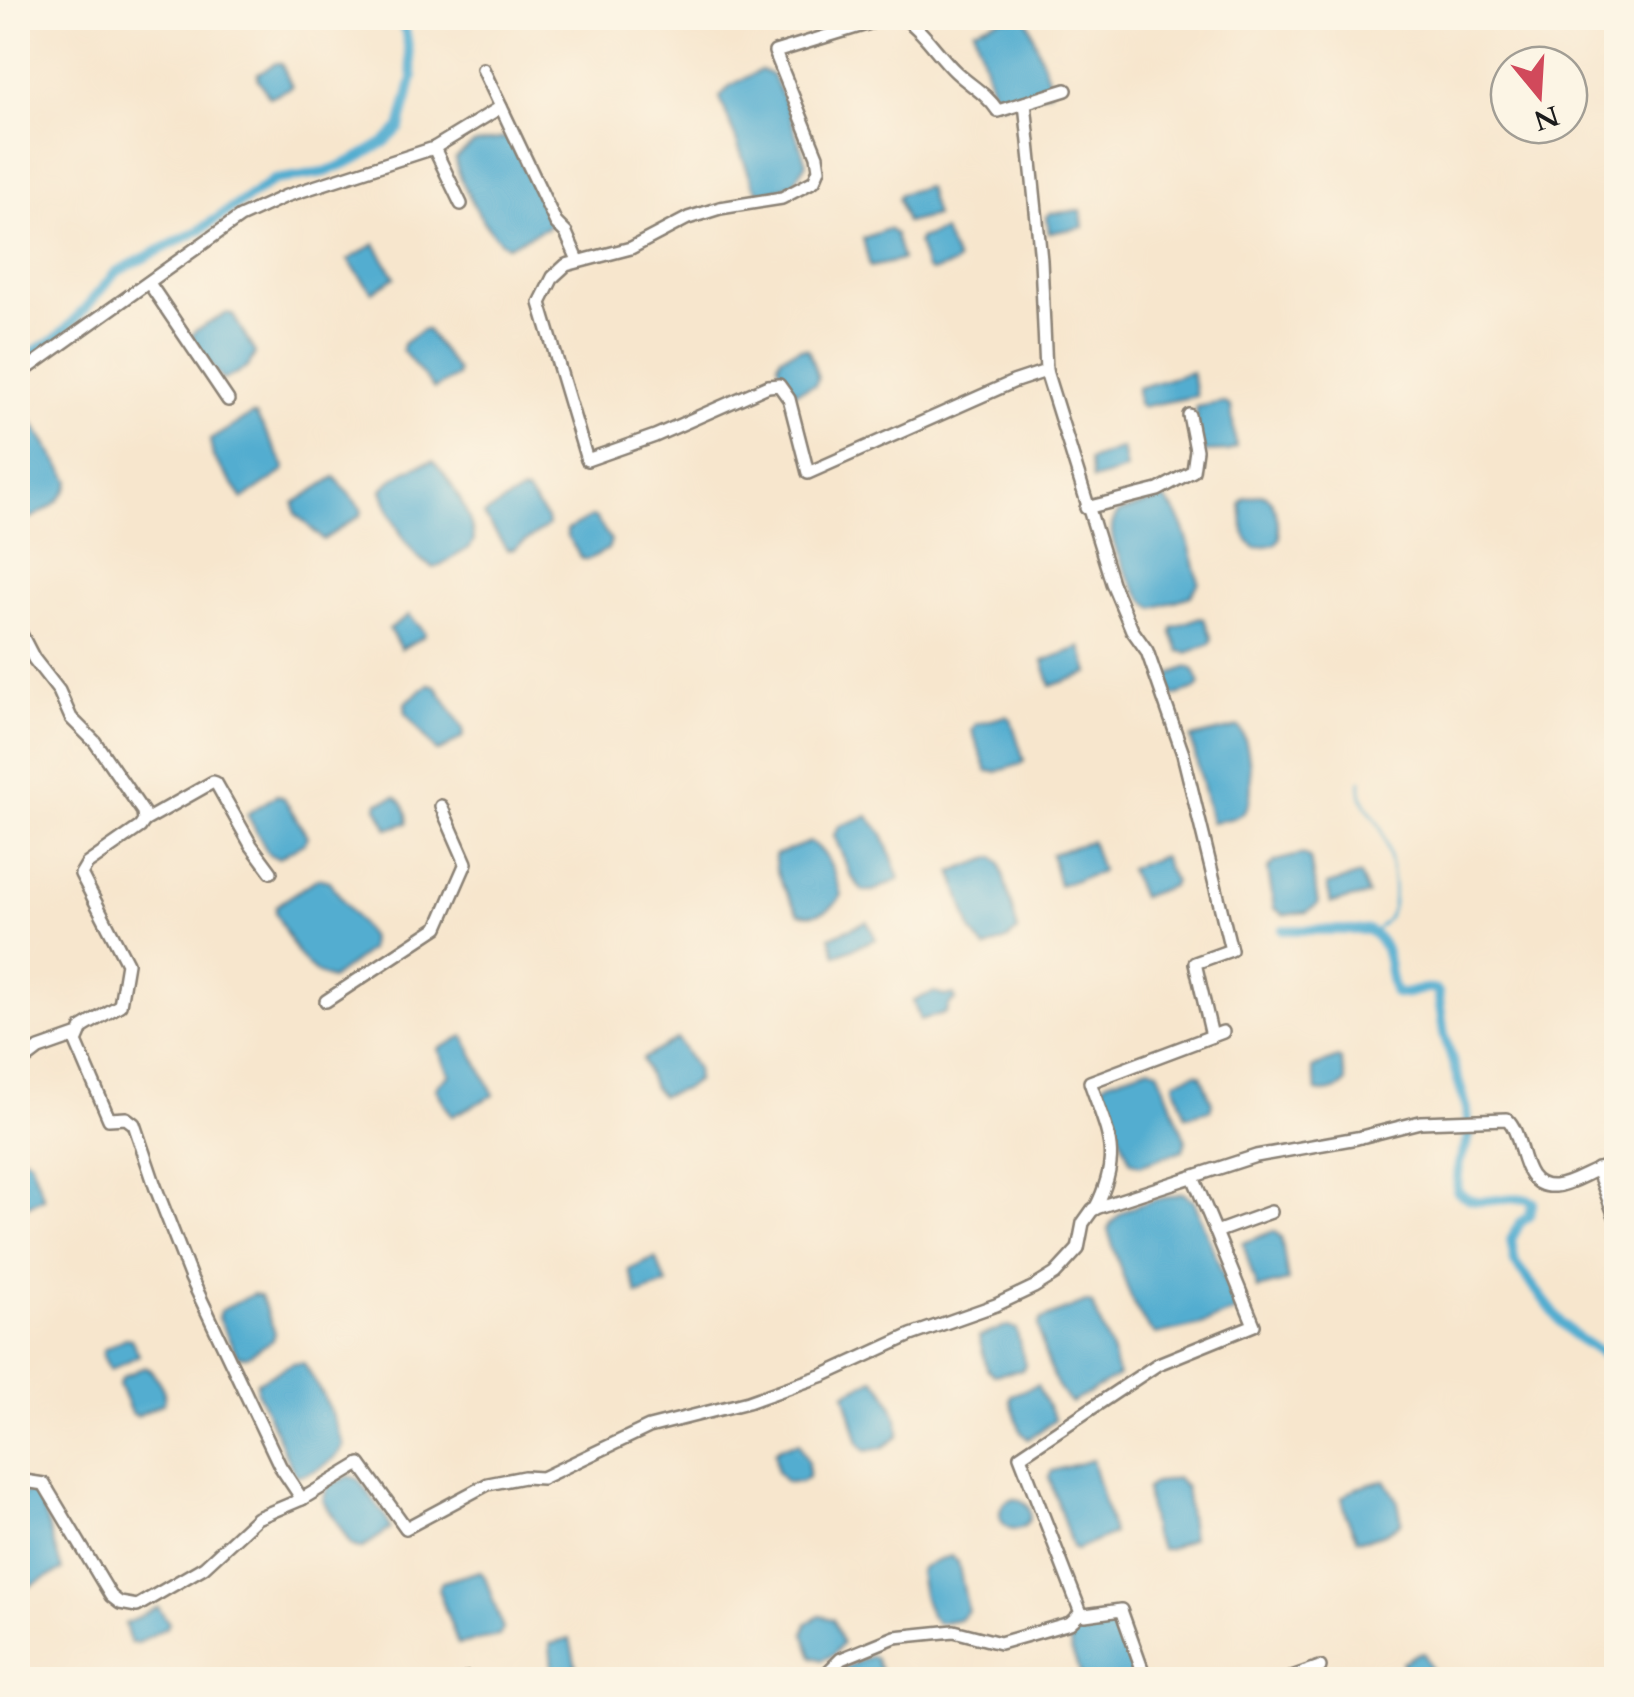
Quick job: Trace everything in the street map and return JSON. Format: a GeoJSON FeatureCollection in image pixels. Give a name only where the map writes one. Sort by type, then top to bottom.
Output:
{"type":"FeatureCollection","features":[{"type":"Feature","properties":{"kind":"street"},"geometry":{"type":"LineString","coordinates":[[886,18],[775,52],[816,156],[819,168],[814,181],[782,198],[720,208],[688,218],[631,248],[578,260],[553,277],[540,303],[587,460],[654,436],[768,386],[779,385],[789,399],[808,473],[1046,371]]}},
{"type":"Feature","properties":{"kind":"street"},"geometry":{"type":"LineString","coordinates":[[904,18],[998,111],[1066,90]]}},
{"type":"Feature","properties":{"kind":"street"},"geometry":{"type":"LineString","coordinates":[[483,68],[578,260]]}},
{"type":"Feature","properties":{"kind":"street"},"geometry":{"type":"LineString","coordinates":[[18,1480],[44,1484],[112,1596],[137,1606],[204,1567],[256,1518],[302,1499],[360,1464],[406,1528],[488,1484],[542,1478],[649,1426],[748,1402],[824,1375],[911,1335],[996,1305],[1034,1287],[1078,1249],[1084,1220],[1106,1187],[1112,1146],[1090,1082],[1218,1034],[1196,964],[1231,950],[1183,754],[1146,650],[1132,630],[1086,508],[1046,371],[1041,260],[1026,103]]}},
{"type":"Feature","properties":{"kind":"street"},"geometry":{"type":"LineString","coordinates":[[18,379],[28,368],[240,218],[286,196],[434,148],[501,107]]}},
{"type":"Feature","properties":{"kind":"street"},"geometry":{"type":"LineString","coordinates":[[434,148],[462,204]]}},
{"type":"Feature","properties":{"kind":"street"},"geometry":{"type":"LineString","coordinates":[[149,283],[228,400]]}},
{"type":"Feature","properties":{"kind":"street"},"geometry":{"type":"LineString","coordinates":[[1086,508],[1158,490],[1194,471],[1196,450],[1189,415]]}},
{"type":"Feature","properties":{"kind":"street"},"geometry":{"type":"LineString","coordinates":[[18,628],[34,660],[59,691],[71,718],[95,742],[143,812],[144,821]]}},
{"type":"Feature","properties":{"kind":"street"},"geometry":{"type":"LineString","coordinates":[[18,1066],[40,1049],[76,1036],[82,1028],[120,1005],[127,963],[81,874],[87,864],[144,821],[213,782],[271,872]]}},
{"type":"Feature","properties":{"kind":"street"},"geometry":{"type":"LineString","coordinates":[[326,1001],[438,928],[466,863],[441,806]]}},
{"type":"Feature","properties":{"kind":"street"},"geometry":{"type":"LineString","coordinates":[[76,1036],[109,1119],[126,1118],[134,1124],[192,1278],[280,1466],[302,1499]]}},
{"type":"Feature","properties":{"kind":"street"},"geometry":{"type":"LineString","coordinates":[[1095,1208],[1256,1156],[1402,1126],[1468,1120],[1507,1119],[1516,1127],[1528,1172],[1542,1184],[1555,1186],[1616,1165]]}},
{"type":"Feature","properties":{"kind":"street"},"geometry":{"type":"LineString","coordinates":[[1597,1169],[1616,1219]]}},
{"type":"Feature","properties":{"kind":"street"},"geometry":{"type":"LineString","coordinates":[[1146,1680],[1121,1610],[1085,1616],[1081,1613],[1020,1456],[1158,1364],[1254,1325],[1193,1176]]}},
{"type":"Feature","properties":{"kind":"street"},"geometry":{"type":"LineString","coordinates":[[1216,1232],[1272,1212]]}},
{"type":"Feature","properties":{"kind":"street"},"geometry":{"type":"LineString","coordinates":[[825,1680],[827,1672],[841,1659],[895,1637],[954,1632],[1000,1644],[1070,1624],[1081,1613]]}},
{"type":"Feature","properties":{"kind":"street"},"geometry":{"type":"LineString","coordinates":[[1284,1680],[1320,1666]]}},
{"type":"Feature","properties":{"kind":"water"},"geometry":{"type":"Polygon","coordinates":[[[1003,18],[1027,18],[1051,86],[1049,91],[996,103],[974,29],[1003,18]]]}},
{"type":"Feature","properties":{"kind":"water"},"geometry":{"type":"Polygon","coordinates":[[[281,63],[292,87],[269,97],[258,73],[281,63]]]}},
{"type":"Feature","properties":{"kind":"water"},"geometry":{"type":"Polygon","coordinates":[[[761,70],[772,75],[806,163],[793,184],[762,195],[753,185],[720,97],[730,86],[761,70]]]}},
{"type":"Feature","properties":{"kind":"water"},"geometry":{"type":"Polygon","coordinates":[[[509,137],[550,219],[548,227],[507,246],[475,207],[455,159],[473,144],[509,137]]]}},
{"type":"Feature","properties":{"kind":"water"},"geometry":{"type":"Polygon","coordinates":[[[924,187],[935,216],[906,223],[900,194],[924,187]]]}},
{"type":"Feature","properties":{"kind":"water"},"geometry":{"type":"Polygon","coordinates":[[[1081,211],[1083,227],[1049,233],[1050,213],[1081,211]]]}},
{"type":"Feature","properties":{"kind":"water"},"geometry":{"type":"Polygon","coordinates":[[[888,229],[895,234],[902,260],[870,267],[863,238],[888,229]]]}},
{"type":"Feature","properties":{"kind":"water"},"geometry":{"type":"Polygon","coordinates":[[[943,231],[957,261],[932,272],[926,269],[919,239],[943,231]]]}},
{"type":"Feature","properties":{"kind":"water"},"geometry":{"type":"Polygon","coordinates":[[[375,244],[395,277],[372,292],[348,260],[375,244]]]}},
{"type":"Feature","properties":{"kind":"water"},"geometry":{"type":"Polygon","coordinates":[[[227,313],[233,315],[255,353],[248,367],[223,380],[192,336],[227,313]]]}},
{"type":"Feature","properties":{"kind":"water"},"geometry":{"type":"Polygon","coordinates":[[[427,330],[457,371],[457,376],[434,389],[402,350],[403,344],[427,330]]]}},
{"type":"Feature","properties":{"kind":"water"},"geometry":{"type":"Polygon","coordinates":[[[808,349],[818,378],[815,385],[795,392],[789,389],[778,364],[781,356],[808,349]]]}},
{"type":"Feature","properties":{"kind":"water"},"geometry":{"type":"Polygon","coordinates":[[[1192,372],[1196,396],[1141,407],[1138,404],[1137,388],[1192,372]]]}},
{"type":"Feature","properties":{"kind":"water"},"geometry":{"type":"Polygon","coordinates":[[[1224,402],[1231,407],[1236,447],[1204,452],[1198,443],[1196,407],[1224,402]]]}},
{"type":"Feature","properties":{"kind":"water"},"geometry":{"type":"Polygon","coordinates":[[[23,413],[70,481],[51,506],[22,521],[18,519],[18,415],[23,413]]]}},
{"type":"Feature","properties":{"kind":"water"},"geometry":{"type":"Polygon","coordinates":[[[256,415],[285,467],[243,499],[213,457],[210,440],[256,415]]]}},
{"type":"Feature","properties":{"kind":"water"},"geometry":{"type":"Polygon","coordinates":[[[1122,448],[1126,470],[1093,480],[1089,460],[1122,448]]]}},
{"type":"Feature","properties":{"kind":"water"},"geometry":{"type":"Polygon","coordinates":[[[433,461],[460,498],[474,541],[435,568],[409,546],[382,490],[405,472],[433,461]]]}},
{"type":"Feature","properties":{"kind":"water"},"geometry":{"type":"Polygon","coordinates":[[[335,477],[362,510],[361,515],[323,540],[296,514],[294,503],[335,477]]]}},
{"type":"Feature","properties":{"kind":"water"},"geometry":{"type":"Polygon","coordinates":[[[521,492],[527,493],[548,526],[507,550],[484,515],[521,492]]]}},
{"type":"Feature","properties":{"kind":"water"},"geometry":{"type":"Polygon","coordinates":[[[1261,494],[1274,506],[1280,537],[1276,544],[1256,548],[1245,534],[1241,503],[1261,494]]]}},
{"type":"Feature","properties":{"kind":"water"},"geometry":{"type":"Polygon","coordinates":[[[1163,498],[1182,525],[1199,582],[1191,596],[1154,608],[1126,572],[1115,547],[1112,526],[1118,513],[1163,498]]]}},
{"type":"Feature","properties":{"kind":"water"},"geometry":{"type":"Polygon","coordinates":[[[596,518],[611,541],[608,549],[582,559],[567,530],[596,518]]]}},
{"type":"Feature","properties":{"kind":"water"},"geometry":{"type":"Polygon","coordinates":[[[409,615],[425,632],[401,649],[389,629],[409,615]]]}},
{"type":"Feature","properties":{"kind":"water"},"geometry":{"type":"Polygon","coordinates":[[[1204,619],[1212,639],[1210,644],[1187,653],[1179,651],[1173,627],[1204,619]]]}},
{"type":"Feature","properties":{"kind":"water"},"geometry":{"type":"Polygon","coordinates":[[[1081,647],[1089,673],[1051,686],[1043,661],[1081,647]]]}},
{"type":"Feature","properties":{"kind":"water"},"geometry":{"type":"Polygon","coordinates":[[[1188,667],[1194,670],[1200,684],[1173,696],[1165,681],[1168,675],[1188,667]]]}},
{"type":"Feature","properties":{"kind":"water"},"geometry":{"type":"Polygon","coordinates":[[[429,684],[436,686],[463,728],[464,736],[437,752],[406,713],[405,703],[429,684]]]}},
{"type":"Feature","properties":{"kind":"water"},"geometry":{"type":"Polygon","coordinates":[[[1006,716],[1011,719],[1024,760],[996,772],[987,771],[972,730],[976,724],[1006,716]]]}},
{"type":"Feature","properties":{"kind":"water"},"geometry":{"type":"Polygon","coordinates":[[[1239,727],[1251,778],[1247,807],[1241,814],[1211,822],[1191,738],[1239,727]]]}},
{"type":"Feature","properties":{"kind":"water"},"geometry":{"type":"Polygon","coordinates":[[[277,795],[284,798],[307,836],[305,842],[279,858],[269,855],[247,814],[277,795]]]}},
{"type":"Feature","properties":{"kind":"water"},"geometry":{"type":"Polygon","coordinates":[[[395,797],[405,808],[407,823],[388,829],[377,807],[378,803],[395,797]]]}},
{"type":"Feature","properties":{"kind":"water"},"geometry":{"type":"Polygon","coordinates":[[[868,816],[883,834],[900,879],[873,891],[863,891],[851,876],[834,835],[840,826],[868,816]]]}},
{"type":"Feature","properties":{"kind":"water"},"geometry":{"type":"Polygon","coordinates":[[[1091,841],[1099,873],[1059,885],[1051,854],[1091,841]]]}},
{"type":"Feature","properties":{"kind":"water"},"geometry":{"type":"Polygon","coordinates":[[[810,842],[826,857],[841,895],[829,909],[811,915],[799,913],[782,885],[775,863],[775,855],[810,842]]]}},
{"type":"Feature","properties":{"kind":"water"},"geometry":{"type":"Polygon","coordinates":[[[1303,854],[1310,859],[1318,904],[1307,912],[1284,915],[1274,908],[1268,869],[1275,861],[1303,854]]]}},
{"type":"Feature","properties":{"kind":"water"},"geometry":{"type":"Polygon","coordinates":[[[1162,856],[1174,881],[1172,886],[1141,897],[1129,869],[1162,856]]]}},
{"type":"Feature","properties":{"kind":"water"},"geometry":{"type":"Polygon","coordinates":[[[994,857],[1000,863],[1018,931],[985,949],[972,932],[952,872],[994,857]]]}},
{"type":"Feature","properties":{"kind":"water"},"geometry":{"type":"Polygon","coordinates":[[[1360,875],[1368,895],[1331,903],[1327,885],[1360,875]]]}},
{"type":"Feature","properties":{"kind":"water"},"geometry":{"type":"Polygon","coordinates":[[[318,878],[329,881],[370,937],[369,950],[331,979],[304,962],[276,913],[276,906],[318,878]]]}},
{"type":"Feature","properties":{"kind":"water"},"geometry":{"type":"Polygon","coordinates":[[[867,921],[876,939],[836,955],[830,937],[867,921]]]}},
{"type":"Feature","properties":{"kind":"water"},"geometry":{"type":"Polygon","coordinates":[[[935,992],[954,995],[956,1000],[949,1004],[946,1013],[920,1020],[913,1000],[935,992]]]}},
{"type":"Feature","properties":{"kind":"water"},"geometry":{"type":"Polygon","coordinates":[[[464,1036],[494,1095],[452,1116],[436,1089],[450,1075],[438,1049],[464,1036]]]}},
{"type":"Feature","properties":{"kind":"water"},"geometry":{"type":"Polygon","coordinates":[[[677,1039],[696,1069],[697,1080],[661,1096],[642,1059],[677,1039]]]}},
{"type":"Feature","properties":{"kind":"water"},"geometry":{"type":"Polygon","coordinates":[[[1338,1058],[1346,1082],[1333,1091],[1317,1091],[1312,1068],[1338,1058]]]}},
{"type":"Feature","properties":{"kind":"water"},"geometry":{"type":"Polygon","coordinates":[[[1149,1067],[1158,1070],[1186,1141],[1183,1150],[1140,1165],[1130,1160],[1101,1087],[1107,1081],[1149,1067]]]}},
{"type":"Feature","properties":{"kind":"water"},"geometry":{"type":"Polygon","coordinates":[[[1201,1075],[1212,1103],[1210,1110],[1186,1116],[1176,1080],[1201,1075]]]}},
{"type":"Feature","properties":{"kind":"water"},"geometry":{"type":"Polygon","coordinates":[[[18,1160],[30,1160],[44,1198],[19,1209],[18,1160]]]}},
{"type":"Feature","properties":{"kind":"water"},"geometry":{"type":"Polygon","coordinates":[[[1183,1193],[1194,1201],[1237,1311],[1201,1325],[1156,1335],[1133,1302],[1108,1230],[1113,1221],[1130,1209],[1183,1193]]]}},
{"type":"Feature","properties":{"kind":"water"},"geometry":{"type":"Polygon","coordinates":[[[1274,1231],[1281,1237],[1288,1281],[1257,1289],[1243,1243],[1274,1231]]]}},
{"type":"Feature","properties":{"kind":"water"},"geometry":{"type":"Polygon","coordinates":[[[655,1258],[667,1284],[638,1295],[629,1270],[655,1258]]]}},
{"type":"Feature","properties":{"kind":"water"},"geometry":{"type":"Polygon","coordinates":[[[253,1294],[260,1296],[275,1332],[273,1340],[247,1356],[238,1356],[218,1318],[220,1311],[253,1294]]]}},
{"type":"Feature","properties":{"kind":"water"},"geometry":{"type":"Polygon","coordinates":[[[1086,1302],[1092,1304],[1118,1376],[1071,1403],[1054,1378],[1038,1325],[1041,1320],[1086,1302]]]}},
{"type":"Feature","properties":{"kind":"water"},"geometry":{"type":"Polygon","coordinates":[[[1007,1326],[1016,1329],[1025,1365],[1022,1370],[994,1375],[987,1369],[979,1337],[1007,1326]]]}},
{"type":"Feature","properties":{"kind":"water"},"geometry":{"type":"Polygon","coordinates":[[[125,1338],[131,1339],[139,1355],[110,1370],[103,1350],[125,1338]]]}},
{"type":"Feature","properties":{"kind":"water"},"geometry":{"type":"Polygon","coordinates":[[[293,1363],[304,1363],[325,1399],[344,1445],[323,1466],[295,1475],[257,1391],[257,1382],[293,1363]]]}},
{"type":"Feature","properties":{"kind":"water"},"geometry":{"type":"Polygon","coordinates":[[[144,1367],[161,1385],[164,1403],[137,1416],[131,1413],[119,1384],[123,1377],[144,1367]]]}},
{"type":"Feature","properties":{"kind":"water"},"geometry":{"type":"Polygon","coordinates":[[[874,1379],[892,1405],[899,1436],[882,1448],[866,1451],[859,1443],[845,1393],[874,1379]]]}},
{"type":"Feature","properties":{"kind":"water"},"geometry":{"type":"Polygon","coordinates":[[[1037,1385],[1055,1420],[1028,1439],[1021,1432],[1010,1399],[1011,1395],[1037,1385]]]}},
{"type":"Feature","properties":{"kind":"water"},"geometry":{"type":"Polygon","coordinates":[[[799,1443],[808,1462],[808,1477],[801,1482],[786,1482],[777,1472],[775,1452],[799,1443]]]}},
{"type":"Feature","properties":{"kind":"water"},"geometry":{"type":"Polygon","coordinates":[[[1092,1460],[1113,1534],[1076,1550],[1049,1477],[1052,1471],[1092,1460]]]}},
{"type":"Feature","properties":{"kind":"water"},"geometry":{"type":"Polygon","coordinates":[[[349,1476],[358,1479],[385,1515],[390,1529],[361,1549],[351,1545],[323,1500],[327,1488],[349,1476]]]}},
{"type":"Feature","properties":{"kind":"water"},"geometry":{"type":"Polygon","coordinates":[[[1177,1478],[1185,1487],[1192,1538],[1161,1549],[1153,1535],[1146,1489],[1177,1478]]]}},
{"type":"Feature","properties":{"kind":"water"},"geometry":{"type":"Polygon","coordinates":[[[1385,1480],[1397,1499],[1402,1521],[1381,1534],[1357,1539],[1342,1497],[1385,1480]]]}},
{"type":"Feature","properties":{"kind":"water"},"geometry":{"type":"Polygon","coordinates":[[[32,1491],[38,1495],[62,1570],[22,1590],[18,1589],[18,1496],[32,1491]]]}},
{"type":"Feature","properties":{"kind":"water"},"geometry":{"type":"Polygon","coordinates":[[[1015,1499],[1029,1508],[1030,1514],[1021,1528],[1015,1529],[1001,1520],[1000,1514],[1009,1500],[1015,1499]]]}},
{"type":"Feature","properties":{"kind":"water"},"geometry":{"type":"Polygon","coordinates":[[[951,1556],[958,1562],[968,1611],[959,1619],[938,1623],[927,1606],[919,1572],[922,1567],[951,1556]]]}},
{"type":"Feature","properties":{"kind":"water"},"geometry":{"type":"Polygon","coordinates":[[[480,1571],[503,1629],[499,1636],[458,1644],[438,1589],[442,1582],[480,1571]]]}},
{"type":"Feature","properties":{"kind":"water"},"geometry":{"type":"Polygon","coordinates":[[[158,1607],[169,1623],[167,1627],[130,1643],[125,1624],[158,1607]]]}},
{"type":"Feature","properties":{"kind":"water"},"geometry":{"type":"Polygon","coordinates":[[[820,1616],[833,1619],[842,1643],[833,1655],[822,1660],[813,1657],[804,1633],[807,1623],[820,1616]]]}},
{"type":"Feature","properties":{"kind":"water"},"geometry":{"type":"Polygon","coordinates":[[[1111,1617],[1119,1621],[1138,1675],[1132,1679],[1083,1679],[1071,1651],[1069,1634],[1111,1617]]]}},
{"type":"Feature","properties":{"kind":"water"},"geometry":{"type":"Polygon","coordinates":[[[570,1639],[578,1677],[553,1679],[550,1644],[570,1639]]]}},
{"type":"Feature","properties":{"kind":"water"},"geometry":{"type":"Polygon","coordinates":[[[1424,1653],[1436,1679],[1409,1679],[1402,1662],[1424,1653]]]}},
{"type":"Feature","properties":{"kind":"water"},"geometry":{"type":"Polygon","coordinates":[[[871,1656],[884,1679],[834,1679],[845,1668],[871,1656]]]}},
{"type":"Feature","properties":{"kind":"waterway"},"geometry":{"type":"LineString","coordinates":[[18,360],[54,340],[116,272],[200,230],[274,180],[326,172],[385,142],[400,128],[413,77],[406,33],[399,18]]}},
{"type":"Feature","properties":{"kind":"waterway"},"geometry":{"type":"LineString","coordinates":[[1361,780],[1363,798],[1385,842],[1393,883],[1389,916],[1373,933]]}},
{"type":"Feature","properties":{"kind":"waterway"},"geometry":{"type":"LineString","coordinates":[[1283,930],[1368,930],[1382,943],[1395,993],[1427,989],[1438,992],[1444,1034],[1467,1109],[1469,1137],[1459,1163],[1457,1191],[1475,1200],[1514,1198],[1533,1202],[1529,1216],[1511,1240],[1515,1263],[1574,1335],[1616,1363]]}}]}
